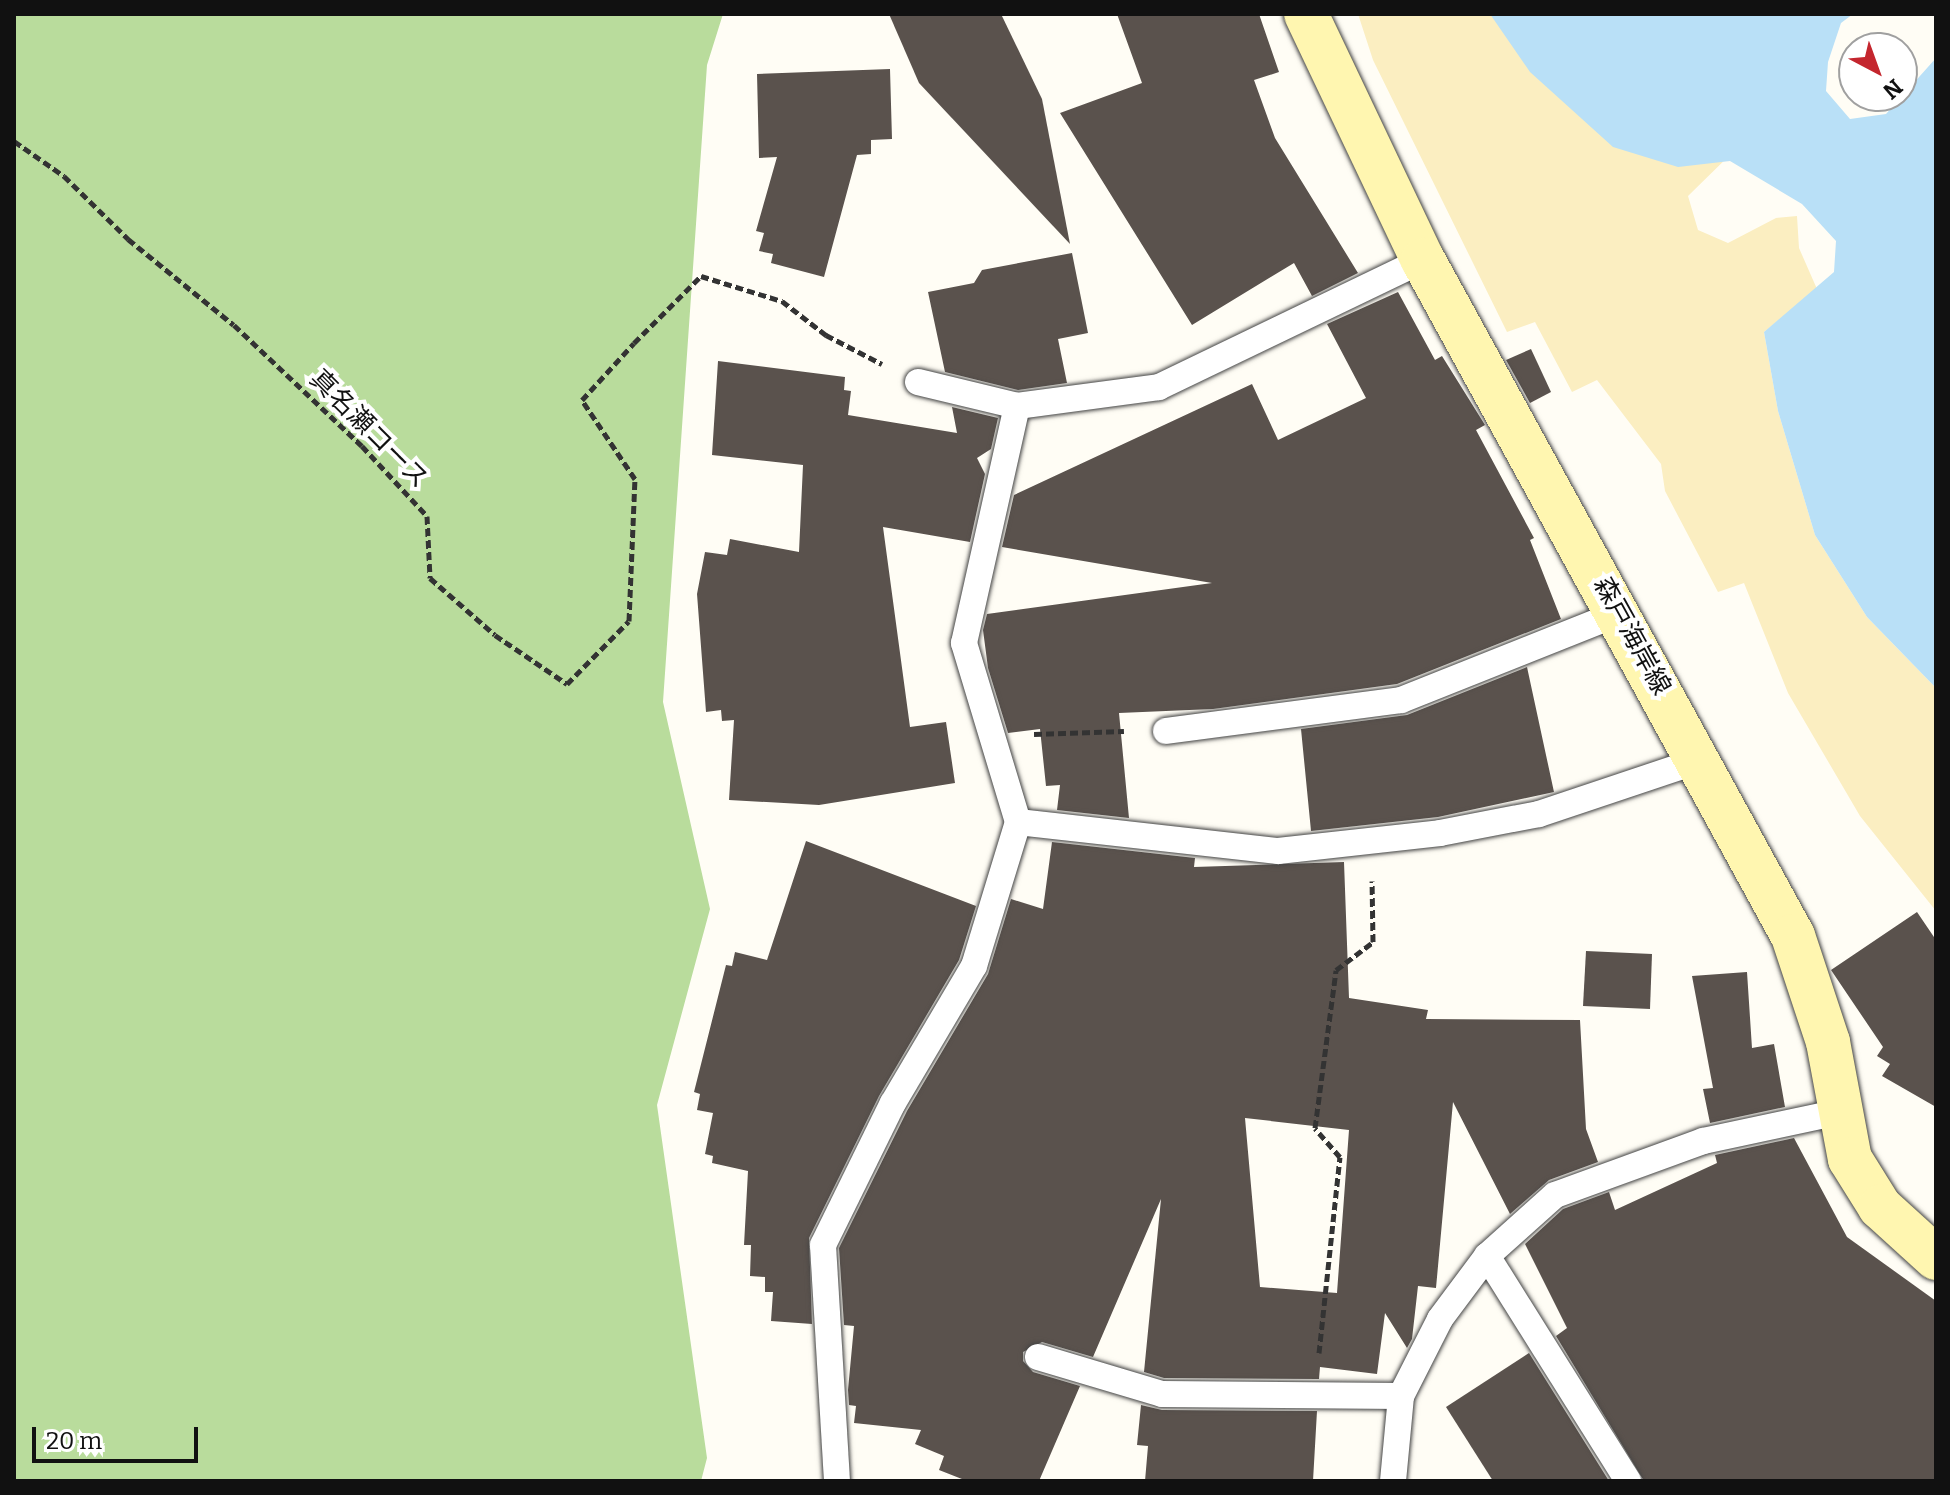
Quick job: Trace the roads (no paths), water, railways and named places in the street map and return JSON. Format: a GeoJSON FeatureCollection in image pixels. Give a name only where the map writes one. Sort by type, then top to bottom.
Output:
{"type":"FeatureCollection","features":[{"type":"Feature","properties":{"kind":"main road","name":"森戸海岸線"},"geometry":{"type":"LineString","coordinates":[[1306,14],[1423,260],[1620,613],[1793,936],[1828,1042],[1850,1159],[1880,1207],[1936,1258]]}},
{"type":"Feature","properties":{"kind":"lane"},"geometry":{"type":"LineString","coordinates":[[918,382],[1017,406],[1159,387],[1423,260]]}},
{"type":"Feature","properties":{"kind":"lane"},"geometry":{"type":"LineString","coordinates":[[837,1481],[823,1245],[893,1103],[974,966],[1018,822],[989,737],[964,643],[1017,406]]}},
{"type":"Feature","properties":{"kind":"lane"},"geometry":{"type":"LineString","coordinates":[[1166,731],[1401,700],[1620,613]]}},
{"type":"Feature","properties":{"kind":"lane"},"geometry":{"type":"LineString","coordinates":[[1018,822],[1278,851],[1539,814],[1700,760]]}},
{"type":"Feature","properties":{"kind":"lane"},"geometry":{"type":"LineString","coordinates":[[1393,1481],[1401,1396],[1440,1319],[1487,1256],[1555,1195],[1703,1141],[1839,1112]]}},
{"type":"Feature","properties":{"kind":"lane"},"geometry":{"type":"LineString","coordinates":[[1487,1256],[1628,1481]]}},
{"type":"Feature","properties":{"kind":"lane"},"geometry":{"type":"LineString","coordinates":[[1038,1357],[1162,1394],[1401,1396]]}},
{"type":"Feature","properties":{"kind":"water"},"geometry":{"type":"Polygon","coordinates":[[[1490,14],[1853,14],[1841,23],[1828,62],[1826,91],[1838,105],[1838,112],[1844,112],[1850,119],[1888,112],[1918,112],[1918,78],[1936,58],[1936,688],[1867,617],[1815,535],[1778,411],[1764,332],[1834,272],[1836,241],[1802,204],[1730,161],[1678,167],[1613,147],[1530,72],[1490,14]]]}}]}
